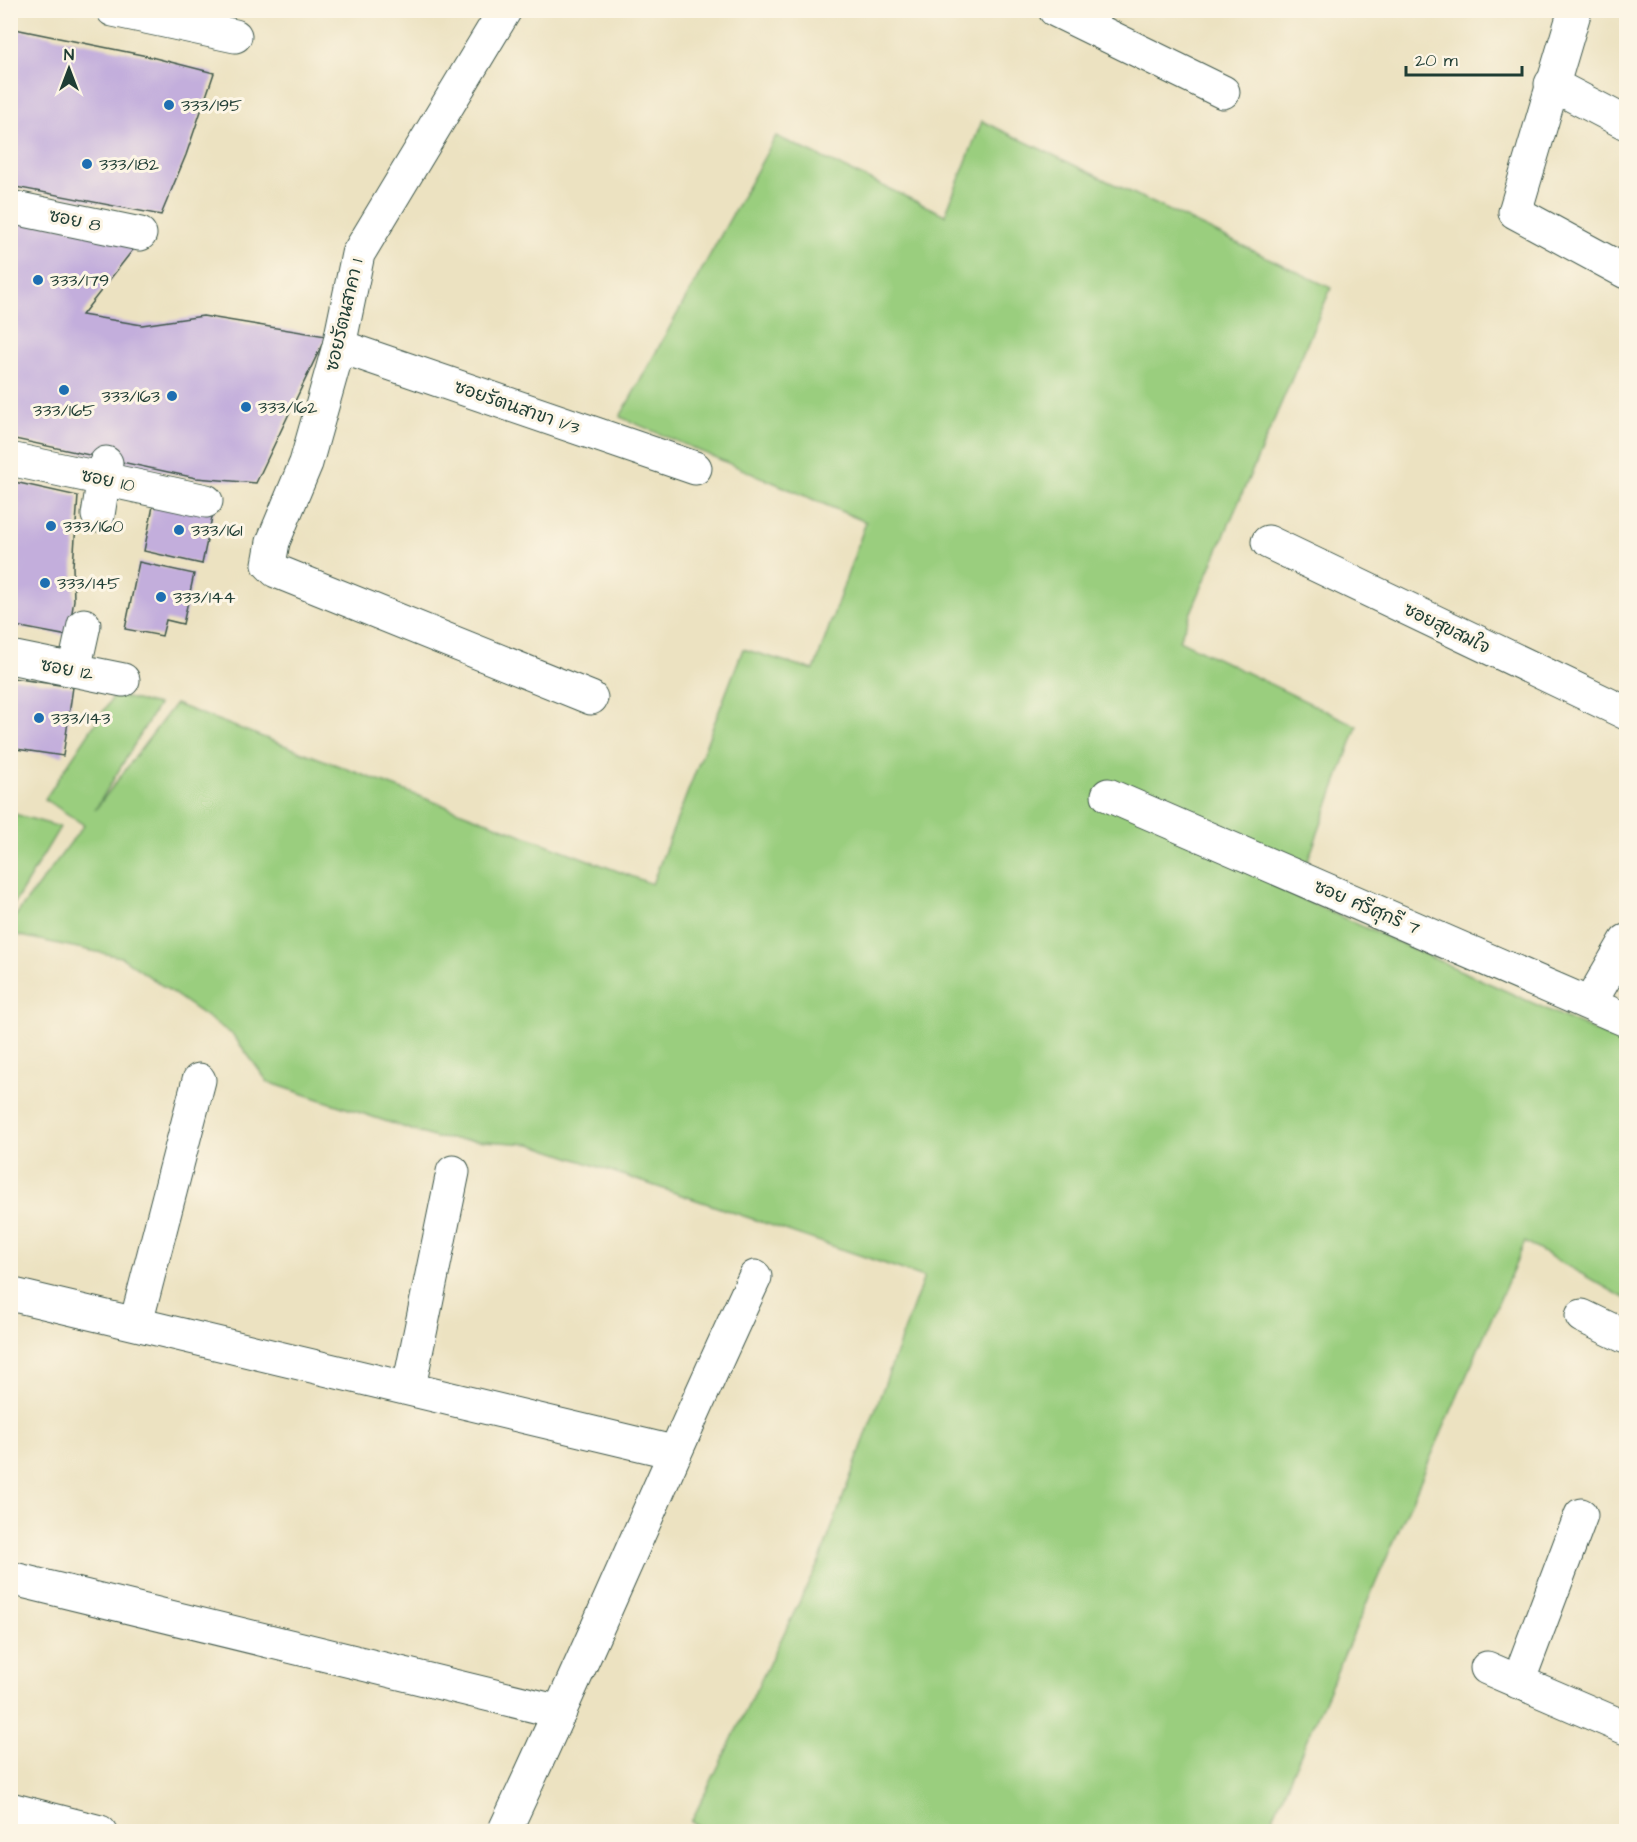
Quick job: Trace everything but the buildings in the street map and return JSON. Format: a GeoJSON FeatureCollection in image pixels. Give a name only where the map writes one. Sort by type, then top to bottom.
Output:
{"type":"FeatureCollection","features":[{"type":"Feature","properties":{"kind":"street"},"geometry":{"type":"LineString","coordinates":[[113,10],[235,36]]}},
{"type":"Feature","properties":{"kind":"street","name":"ซอยรัตนสาคา 1"},"geometry":{"type":"LineString","coordinates":[[505,10],[358,254],[339,346],[306,463],[273,542],[269,564],[276,571],[591,698]]}},
{"type":"Feature","properties":{"kind":"street"},"geometry":{"type":"LineString","coordinates":[[1055,10],[1223,92]]}},
{"type":"Feature","properties":{"kind":"street"},"geometry":{"type":"LineString","coordinates":[[1575,10],[1551,84],[1515,212],[1626,272]]}},
{"type":"Feature","properties":{"kind":"street"},"geometry":{"type":"LineString","coordinates":[[1551,84],[1626,123]]}},
{"type":"Feature","properties":{"kind":"street","name":"ซอย 8"},"geometry":{"type":"LineString","coordinates":[[10,207],[140,234]]}},
{"type":"Feature","properties":{"kind":"street","name":"ซอยรัตนสาขา 1/3"},"geometry":{"type":"LineString","coordinates":[[339,346],[695,468]]}},
{"type":"Feature","properties":{"kind":"street","name":"ซอย 10"},"geometry":{"type":"LineString","coordinates":[[10,459],[105,471],[206,501]]}},
{"type":"Feature","properties":{"kind":"street"},"geometry":{"type":"LineString","coordinates":[[98,515],[105,471]]}},
{"type":"Feature","properties":{"kind":"street","name":"ซอยสุขสมใจ"},"geometry":{"type":"LineString","coordinates":[[1268,542],[1626,714]]}},
{"type":"Feature","properties":{"kind":"street"},"geometry":{"type":"LineString","coordinates":[[74,670],[84,625]]}},
{"type":"Feature","properties":{"kind":"street","name":"ซอย 12"},"geometry":{"type":"LineString","coordinates":[[10,657],[123,680]]}},
{"type":"Feature","properties":{"kind":"street","name":"ซอย ศรีศุกรี 7"},"geometry":{"type":"LineString","coordinates":[[1108,795],[1626,1020]]}},
{"type":"Feature","properties":{"kind":"street"},"geometry":{"type":"LineString","coordinates":[[1590,1003],[1626,941]]}},
{"type":"Feature","properties":{"kind":"street"},"geometry":{"type":"LineString","coordinates":[[136,1323],[200,1080]]}},
{"type":"Feature","properties":{"kind":"street"},"geometry":{"type":"LineString","coordinates":[[409,1387],[453,1172]]}},
{"type":"Feature","properties":{"kind":"street"},"geometry":{"type":"LineString","coordinates":[[504,1832],[561,1712],[673,1452],[755,1276]]}},
{"type":"Feature","properties":{"kind":"street"},"geometry":{"type":"LineString","coordinates":[[10,1294],[409,1387],[673,1452]]}},
{"type":"Feature","properties":{"kind":"street"},"geometry":{"type":"LineString","coordinates":[[1582,1316],[1626,1337]]}},
{"type":"Feature","properties":{"kind":"street"},"geometry":{"type":"LineString","coordinates":[[1518,1682],[1581,1515]]}},
{"type":"Feature","properties":{"kind":"street"},"geometry":{"type":"LineString","coordinates":[[10,1578],[561,1712]]}},
{"type":"Feature","properties":{"kind":"street"},"geometry":{"type":"LineString","coordinates":[[1486,1668],[1626,1728]]}},
{"type":"Feature","properties":{"kind":"street"},"geometry":{"type":"LineString","coordinates":[[10,1809],[100,1832]]}},
{"type":"Feature","properties":{"kind":"green space"},"geometry":{"type":"Polygon","coordinates":[[[982,121],[1331,288],[1179,640],[1357,726],[1295,896],[1626,1045],[1626,1299],[1525,1242],[1267,1831],[709,1831],[691,1822],[820,1560],[924,1277],[531,1144],[436,1138],[268,1082],[233,1035],[121,957],[11,934],[10,923],[84,825],[45,799],[114,695],[158,705],[95,810],[175,704],[652,884],[743,649],[814,670],[866,522],[620,417],[776,136],[945,215],[982,121]]]}},
{"type":"Feature","properties":{"kind":"green space"},"geometry":{"type":"Polygon","coordinates":[[[10,813],[60,827],[11,909],[10,813]]]}},
{"type":"Feature","properties":{"kind":"place","name":"333/195"},"geometry":{"type":"Point","coordinates":[169,105]}},
{"type":"Feature","properties":{"kind":"place","name":"333/182"},"geometry":{"type":"Point","coordinates":[87,164]}},
{"type":"Feature","properties":{"kind":"place","name":"333/179"},"geometry":{"type":"Point","coordinates":[38,280]}},
{"type":"Feature","properties":{"kind":"place","name":"333/165"},"geometry":{"type":"Point","coordinates":[64,390]}},
{"type":"Feature","properties":{"kind":"place","name":"333/163"},"geometry":{"type":"Point","coordinates":[172,396]}},
{"type":"Feature","properties":{"kind":"place","name":"333/162"},"geometry":{"type":"Point","coordinates":[246,407]}},
{"type":"Feature","properties":{"kind":"place","name":"333/160"},"geometry":{"type":"Point","coordinates":[51,526]}},
{"type":"Feature","properties":{"kind":"place","name":"333/161"},"geometry":{"type":"Point","coordinates":[179,530]}},
{"type":"Feature","properties":{"kind":"place","name":"333/145"},"geometry":{"type":"Point","coordinates":[45,583]}},
{"type":"Feature","properties":{"kind":"place","name":"333/144"},"geometry":{"type":"Point","coordinates":[161,597]}},
{"type":"Feature","properties":{"kind":"place","name":"333/143"},"geometry":{"type":"Point","coordinates":[39,718]}}]}
